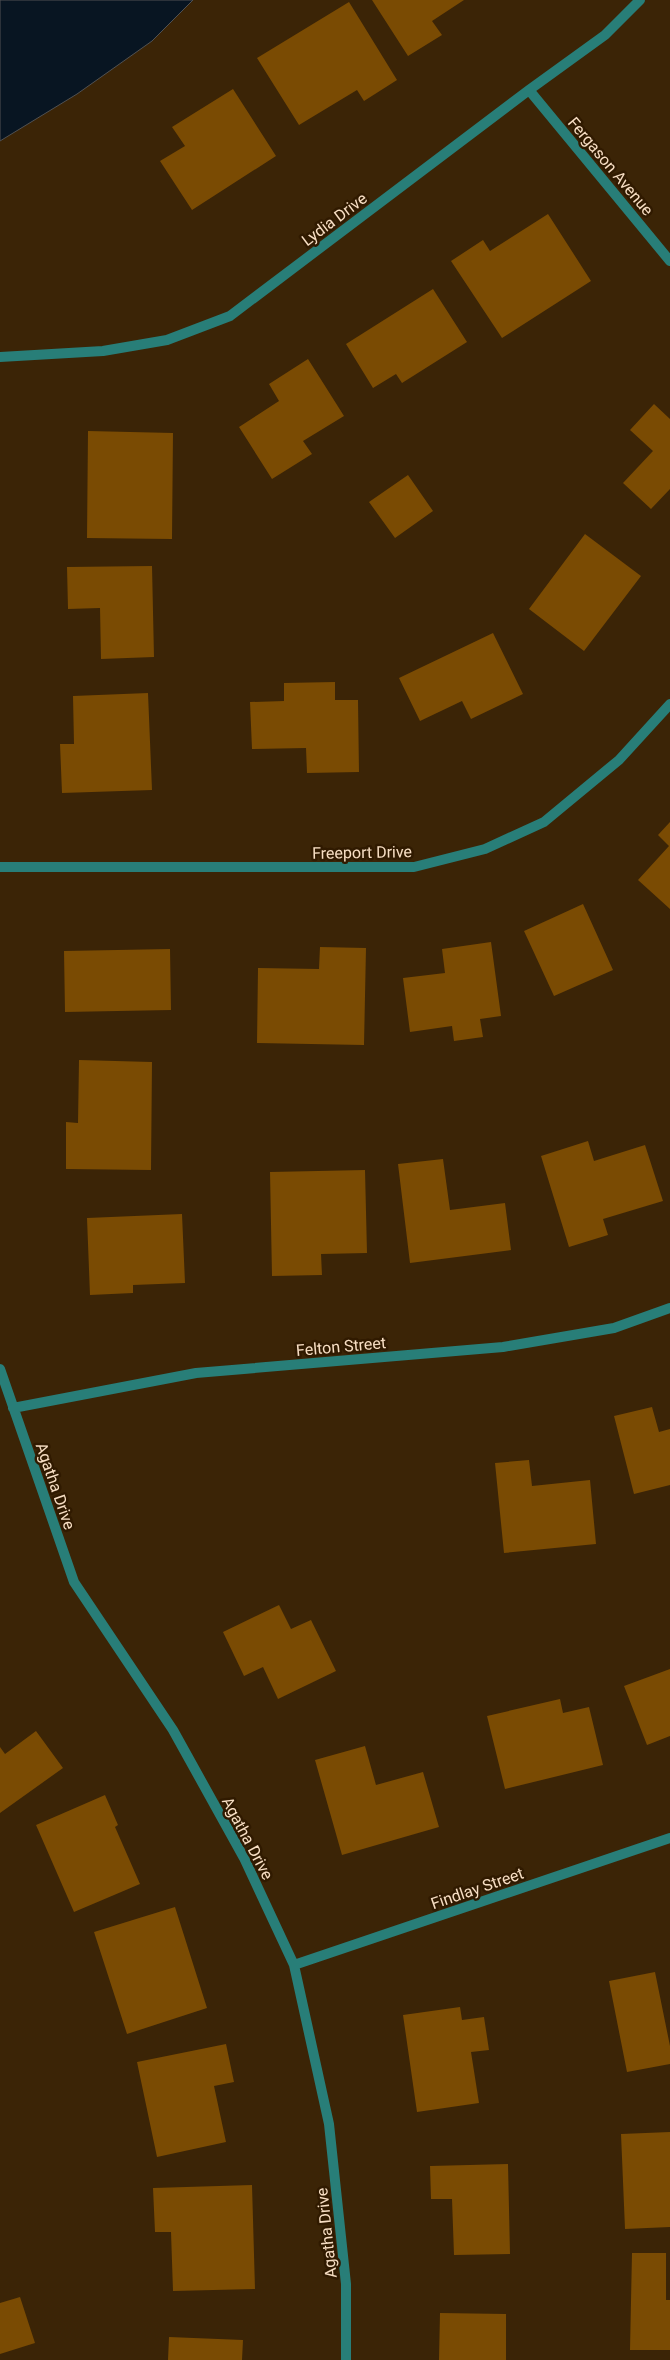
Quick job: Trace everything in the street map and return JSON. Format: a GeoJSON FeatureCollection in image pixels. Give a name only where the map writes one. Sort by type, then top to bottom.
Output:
{"type":"FeatureCollection","features":[{"type":"Feature","properties":{"kind":"street","name":"Lydia Drive"},"geometry":{"type":"LineString","coordinates":[[0,357],[103,351],[158,341],[230,316],[529,90],[605,35],[640,0]]}},
{"type":"Feature","properties":{"kind":"street","name":"Fergason Avenue"},"geometry":{"type":"LineString","coordinates":[[529,90],[670,260]]}},
{"type":"Feature","properties":{"kind":"street","name":"Freeport Drive"},"geometry":{"type":"LineString","coordinates":[[0,867],[414,867],[484,849],[544,822],[619,760],[670,704]]}},
{"type":"Feature","properties":{"kind":"street","name":"Felton Street"},"geometry":{"type":"LineString","coordinates":[[13,1408],[196,1373],[503,1347],[614,1328],[670,1308]]}},
{"type":"Feature","properties":{"kind":"street","name":"Agatha Drive"},"geometry":{"type":"LineString","coordinates":[[0,1369],[74,1582],[173,1730],[244,1858],[294,1965],[329,2124],[346,2284],[346,2360]]}},
{"type":"Feature","properties":{"kind":"street","name":"Findlay Street"},"geometry":{"type":"LineString","coordinates":[[294,1965],[670,1838]]}},
{"type":"Feature","properties":{"kind":"water"},"geometry":{"type":"Polygon","coordinates":[[[0,0],[193,0],[152,41],[77,94],[0,141],[0,0]]]}},
{"type":"Feature","properties":{"kind":"building"},"geometry":{"type":"Polygon","coordinates":[[[372,0],[464,0],[432,21],[442,35],[408,56],[372,0]]]}},
{"type":"Feature","properties":{"kind":"building"},"geometry":{"type":"Polygon","coordinates":[[[349,2],[397,80],[364,101],[357,90],[299,125],[257,58],[349,2]]]}},
{"type":"Feature","properties":{"kind":"building"},"geometry":{"type":"Polygon","coordinates":[[[233,89],[276,156],[192,210],[160,161],[185,146],[172,127],[233,89]]]}},
{"type":"Feature","properties":{"kind":"building"},"geometry":{"type":"Polygon","coordinates":[[[548,214],[591,281],[502,338],[451,261],[483,240],[490,251],[548,214]]]}},
{"type":"Feature","properties":{"kind":"building"},"geometry":{"type":"Polygon","coordinates":[[[433,289],[467,342],[402,383],[396,374],[373,388],[346,344],[433,289]]]}},
{"type":"Feature","properties":{"kind":"building"},"geometry":{"type":"Polygon","coordinates":[[[308,359],[344,416],[303,441],[312,454],[272,479],[239,427],[279,401],[269,384],[308,359]]]}},
{"type":"Feature","properties":{"kind":"building"},"geometry":{"type":"Polygon","coordinates":[[[654,404],[670,419],[670,489],[651,509],[623,483],[653,451],[630,430],[654,404]]]}},
{"type":"Feature","properties":{"kind":"building"},"geometry":{"type":"Polygon","coordinates":[[[88,431],[173,433],[172,539],[87,538],[88,431]]]}},
{"type":"Feature","properties":{"kind":"building"},"geometry":{"type":"Polygon","coordinates":[[[408,475],[433,511],[395,538],[369,502],[408,475]]]}},
{"type":"Feature","properties":{"kind":"building"},"geometry":{"type":"Polygon","coordinates":[[[585,534],[641,576],[584,651],[529,609],[585,534]]]}},
{"type":"Feature","properties":{"kind":"building"},"geometry":{"type":"Polygon","coordinates":[[[152,566],[154,657],[101,659],[100,608],[68,609],[67,567],[152,566]]]}},
{"type":"Feature","properties":{"kind":"building"},"geometry":{"type":"Polygon","coordinates":[[[493,633],[523,694],[471,719],[462,701],[420,721],[399,678],[493,633]]]}},
{"type":"Feature","properties":{"kind":"building"},"geometry":{"type":"Polygon","coordinates":[[[335,682],[335,700],[358,700],[359,772],[307,773],[306,748],[252,749],[250,702],[284,701],[284,683],[335,682]]]}},
{"type":"Feature","properties":{"kind":"building"},"geometry":{"type":"Polygon","coordinates":[[[148,693],[152,790],[62,793],[60,744],[74,744],[73,696],[148,693]]]}},
{"type":"Feature","properties":{"kind":"building"},"geometry":{"type":"Polygon","coordinates":[[[670,822],[670,909],[638,880],[669,846],[658,835],[670,822]]]}},
{"type":"Feature","properties":{"kind":"building"},"geometry":{"type":"Polygon","coordinates":[[[583,904],[613,970],[554,996],[524,931],[583,904]]]}},
{"type":"Feature","properties":{"kind":"building"},"geometry":{"type":"Polygon","coordinates":[[[491,942],[501,1016],[480,1019],[483,1037],[454,1041],[452,1026],[410,1032],[403,978],[445,973],[442,949],[491,942]]]}},
{"type":"Feature","properties":{"kind":"building"},"geometry":{"type":"Polygon","coordinates":[[[320,947],[366,948],[364,1045],[257,1043],[258,968],[319,969],[320,947]]]}},
{"type":"Feature","properties":{"kind":"building"},"geometry":{"type":"Polygon","coordinates":[[[170,949],[171,1010],[65,1012],[64,951],[170,949]]]}},
{"type":"Feature","properties":{"kind":"building"},"geometry":{"type":"Polygon","coordinates":[[[79,1060],[152,1062],[151,1170],[66,1169],[66,1122],[78,1123],[79,1060]]]}},
{"type":"Feature","properties":{"kind":"building"},"geometry":{"type":"Polygon","coordinates":[[[588,1141],[594,1161],[645,1145],[663,1201],[603,1219],[608,1235],[569,1247],[541,1156],[588,1141]]]}},
{"type":"Feature","properties":{"kind":"building"},"geometry":{"type":"Polygon","coordinates":[[[443,1159],[450,1210],[505,1203],[511,1250],[410,1263],[398,1164],[443,1159]]]}},
{"type":"Feature","properties":{"kind":"building"},"geometry":{"type":"Polygon","coordinates":[[[365,1170],[367,1253],[321,1254],[322,1275],[272,1276],[270,1172],[365,1170]]]}},
{"type":"Feature","properties":{"kind":"building"},"geometry":{"type":"Polygon","coordinates":[[[182,1214],[185,1283],[133,1285],[133,1293],[90,1295],[87,1218],[182,1214]]]}},
{"type":"Feature","properties":{"kind":"building"},"geometry":{"type":"Polygon","coordinates":[[[652,1407],[659,1432],[670,1429],[670,1485],[634,1494],[614,1416],[652,1407]]]}},
{"type":"Feature","properties":{"kind":"building"},"geometry":{"type":"Polygon","coordinates":[[[529,1460],[532,1486],[590,1480],[596,1544],[504,1553],[495,1463],[529,1460]]]}},
{"type":"Feature","properties":{"kind":"building"},"geometry":{"type":"Polygon","coordinates":[[[279,1605],[291,1629],[311,1620],[336,1671],[278,1699],[263,1667],[244,1676],[223,1632],[279,1605]]]}},
{"type":"Feature","properties":{"kind":"building"},"geometry":{"type":"Polygon","coordinates":[[[670,1669],[670,1736],[647,1745],[624,1686],[670,1669]]]}},
{"type":"Feature","properties":{"kind":"building"},"geometry":{"type":"Polygon","coordinates":[[[560,1699],[563,1713],[589,1707],[603,1765],[505,1789],[487,1716],[560,1699]]]}},
{"type":"Feature","properties":{"kind":"building"},"geometry":{"type":"Polygon","coordinates":[[[36,1731],[63,1768],[0,1813],[0,1747],[5,1754],[36,1731]]]}},
{"type":"Feature","properties":{"kind":"building"},"geometry":{"type":"Polygon","coordinates":[[[365,1746],[376,1785],[423,1772],[439,1827],[342,1855],[315,1760],[365,1746]]]}},
{"type":"Feature","properties":{"kind":"building"},"geometry":{"type":"Polygon","coordinates":[[[105,1795],[118,1825],[115,1827],[140,1884],[74,1912],[36,1825],[105,1795]]]}},
{"type":"Feature","properties":{"kind":"building"},"geometry":{"type":"Polygon","coordinates":[[[175,1907],[207,2008],[127,2034],[94,1932],[175,1907]]]}},
{"type":"Feature","properties":{"kind":"building"},"geometry":{"type":"Polygon","coordinates":[[[655,1972],[670,2046],[670,2064],[627,2072],[609,1981],[655,1972]]]}},
{"type":"Feature","properties":{"kind":"building"},"geometry":{"type":"Polygon","coordinates":[[[460,2007],[462,2020],[484,2017],[489,2050],[471,2052],[479,2103],[417,2112],[403,2015],[460,2007]]]}},
{"type":"Feature","properties":{"kind":"building"},"geometry":{"type":"Polygon","coordinates":[[[226,2044],[234,2082],[214,2086],[226,2142],[157,2157],[137,2062],[226,2044]]]}},
{"type":"Feature","properties":{"kind":"building"},"geometry":{"type":"Polygon","coordinates":[[[670,2132],[670,2227],[625,2229],[621,2134],[670,2132]]]}},
{"type":"Feature","properties":{"kind":"building"},"geometry":{"type":"Polygon","coordinates":[[[508,2164],[510,2254],[454,2255],[452,2199],[431,2199],[430,2166],[508,2164]]]}},
{"type":"Feature","properties":{"kind":"building"},"geometry":{"type":"Polygon","coordinates":[[[252,2185],[255,2289],[173,2291],[171,2232],[155,2232],[153,2188],[252,2185]]]}},
{"type":"Feature","properties":{"kind":"building"},"geometry":{"type":"Polygon","coordinates":[[[632,2253],[666,2253],[666,2300],[670,2300],[670,2350],[630,2350],[632,2253]]]}},
{"type":"Feature","properties":{"kind":"building"},"geometry":{"type":"Polygon","coordinates":[[[20,2297],[35,2343],[0,2354],[0,2303],[20,2297]]]}},
{"type":"Feature","properties":{"kind":"building"},"geometry":{"type":"Polygon","coordinates":[[[440,2313],[506,2314],[506,2360],[439,2360],[440,2313]]]}},
{"type":"Feature","properties":{"kind":"building"},"geometry":{"type":"Polygon","coordinates":[[[169,2337],[243,2340],[242,2360],[168,2360],[169,2337]]]}}]}
